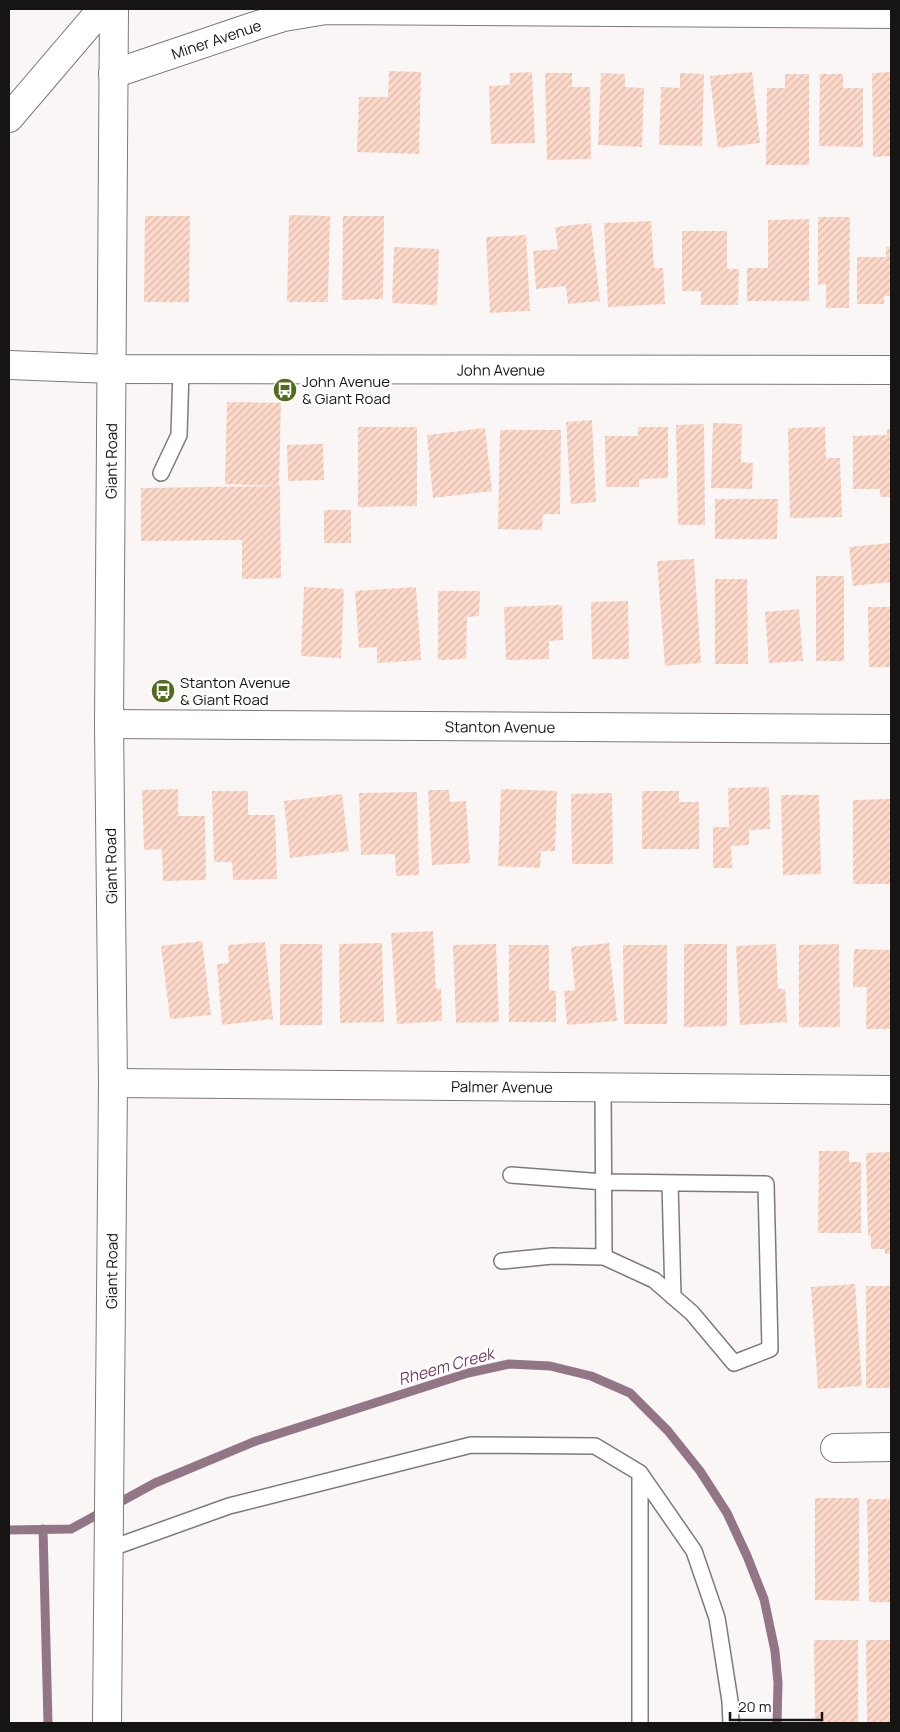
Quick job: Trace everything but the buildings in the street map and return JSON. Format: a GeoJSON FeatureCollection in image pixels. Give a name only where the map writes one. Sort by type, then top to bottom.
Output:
{"type":"FeatureCollection","features":[{"type":"Feature","properties":{"kind":"main road"},"geometry":{"type":"LineString","coordinates":[[9,118],[102,9]]}},
{"type":"Feature","properties":{"kind":"main road","name":"Giant Road"},"geometry":{"type":"LineString","coordinates":[[107,1723],[113,1084],[109,724],[114,9]]}},
{"type":"Feature","properties":{"kind":"main road","name":"Miner Avenue"},"geometry":{"type":"LineString","coordinates":[[113,74],[254,26],[284,17],[326,10],[891,14]]}},
{"type":"Feature","properties":{"kind":"main road","name":"John Avenue"},"geometry":{"type":"LineString","coordinates":[[9,365],[112,369],[891,370]]}},
{"type":"Feature","properties":{"kind":"main road","name":"Stanton Avenue"},"geometry":{"type":"LineString","coordinates":[[109,724],[891,729]]}},
{"type":"Feature","properties":{"kind":"main road","name":"Palmer Avenue"},"geometry":{"type":"LineString","coordinates":[[113,1084],[891,1090]]}},
{"type":"Feature","properties":{"kind":"main road"},"geometry":{"type":"LineString","coordinates":[[835,1448],[891,1447]]}},
{"type":"Feature","properties":{"kind":"lane"},"geometry":{"type":"LineString","coordinates":[[161,473],[179,435],[180,369]]}},
{"type":"Feature","properties":{"kind":"lane"},"geometry":{"type":"LineString","coordinates":[[604,1088],[604,1256]]}},
{"type":"Feature","properties":{"kind":"lane"},"geometry":{"type":"LineString","coordinates":[[502,1261],[552,1256],[604,1256],[654,1280],[692,1313],[734,1363],[770,1350],[766,1184],[604,1182],[511,1175]]}},
{"type":"Feature","properties":{"kind":"lane"},"geometry":{"type":"LineString","coordinates":[[670,1183],[673,1297]]}},
{"type":"Feature","properties":{"kind":"lane"},"geometry":{"type":"LineString","coordinates":[[109,1540],[229,1506],[471,1445],[594,1446],[640,1473],[694,1551],[717,1618],[730,1701],[731,1723]]}},
{"type":"Feature","properties":{"kind":"lane"},"geometry":{"type":"LineString","coordinates":[[640,1473],[640,1723]]}},
{"type":"Feature","properties":{"kind":"waterway","name":"Rheem Creek"},"geometry":{"type":"LineString","coordinates":[[9,1530],[71,1529],[155,1483],[256,1441],[468,1373],[509,1364],[550,1366],[591,1376],[630,1393],[668,1431],[700,1471],[727,1513],[764,1599],[775,1651],[778,1683],[777,1723]]}},
{"type":"Feature","properties":{"kind":"waterway"},"geometry":{"type":"LineString","coordinates":[[43,1529],[48,1723]]}},
{"type":"Feature","properties":{"kind":"place","name":"John Avenue & Giant Road"},"geometry":{"type":"Point","coordinates":[285,390]}},
{"type":"Feature","properties":{"kind":"place","name":"Stanton Avenue & Giant Road"},"geometry":{"type":"Point","coordinates":[163,691]}}]}
